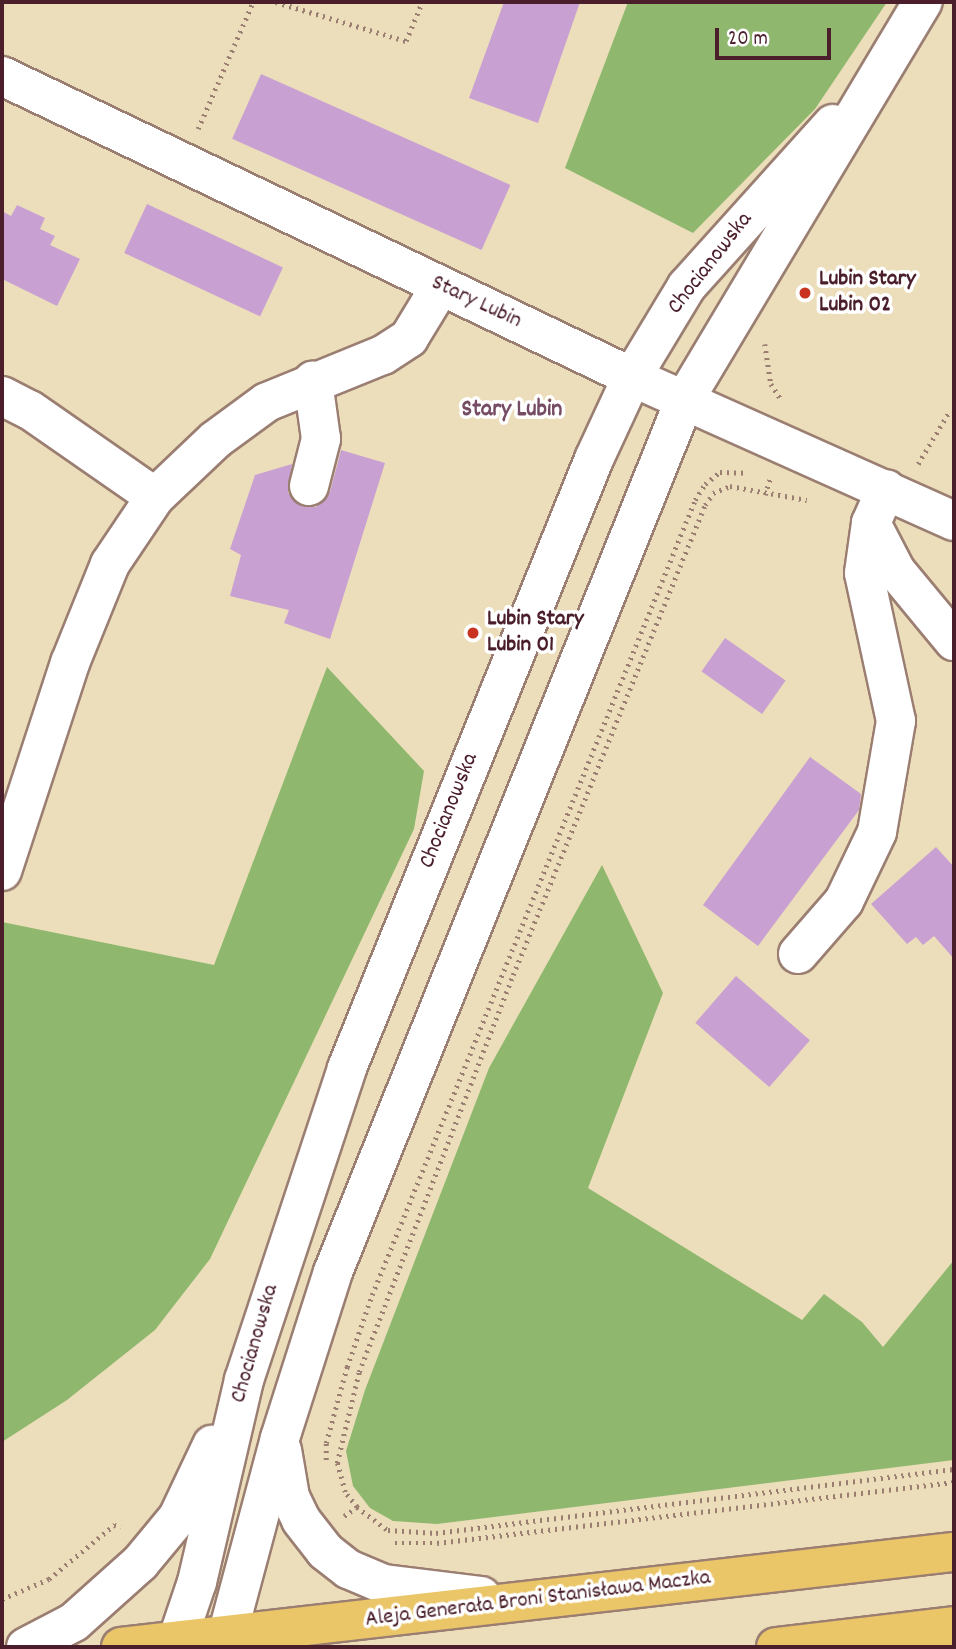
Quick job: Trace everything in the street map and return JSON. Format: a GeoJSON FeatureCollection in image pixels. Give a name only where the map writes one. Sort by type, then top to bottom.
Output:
{"type":"FeatureCollection","features":[{"type":"Feature","properties":{"kind":"main road","name":"Aleja Generała Broni Stanisława Maczka"},"geometry":{"type":"LineString","coordinates":[[121,1647],[226,1642],[539,1598],[954,1552]]}},
{"type":"Feature","properties":{"kind":"main road"},"geometry":{"type":"LineString","coordinates":[[776,1647],[954,1626]]}},
{"type":"Feature","properties":{"kind":"street","name":"Chocianowska"},"geometry":{"type":"LineString","coordinates":[[226,1642],[280,1438],[333,1272],[685,399],[891,60],[923,2]]}},
{"type":"Feature","properties":{"kind":"street","name":"Chocianowska"},"geometry":{"type":"LineString","coordinates":[[176,1644],[197,1582],[244,1380],[347,1068],[594,459],[632,377],[687,286],[714,252],[891,60]]}},
{"type":"Feature","properties":{"kind":"street","name":"Stary Lubin"},"geometry":{"type":"LineString","coordinates":[[2,76],[440,287],[685,399],[878,506],[954,521]]}},
{"type":"Feature","properties":{"kind":"street"},"geometry":{"type":"LineString","coordinates":[[2,871],[70,663],[110,564],[155,496],[215,440],[256,409],[313,381],[383,355],[409,338],[440,287]]}},
{"type":"Feature","properties":{"kind":"street"},"geometry":{"type":"LineString","coordinates":[[309,486],[321,439],[313,381]]}},
{"type":"Feature","properties":{"kind":"street"},"geometry":{"type":"LineString","coordinates":[[2,396],[30,410],[155,496]]}},
{"type":"Feature","properties":{"kind":"street"},"geometry":{"type":"LineString","coordinates":[[878,506],[896,571],[954,641]]}},
{"type":"Feature","properties":{"kind":"street"},"geometry":{"type":"LineString","coordinates":[[798,954],[844,901],[877,832],[896,721],[864,573],[878,506]]}},
{"type":"Feature","properties":{"kind":"street"},"geometry":{"type":"LineString","coordinates":[[26,1647],[74,1622],[140,1563],[178,1517],[244,1380]]}},
{"type":"Feature","properties":{"kind":"street"},"geometry":{"type":"LineString","coordinates":[[280,1438],[290,1497],[313,1537],[348,1569],[383,1584],[435,1594],[539,1598]]}},
{"type":"Feature","properties":{"kind":"path"},"geometry":{"type":"LineString","coordinates":[[184,162],[253,2]]}},
{"type":"Feature","properties":{"kind":"path"},"geometry":{"type":"LineString","coordinates":[[276,2],[406,41],[422,2]]}},
{"type":"Feature","properties":{"kind":"path"},"geometry":{"type":"LineString","coordinates":[[812,502],[730,485],[713,493],[705,505],[508,987],[359,1373],[337,1463],[345,1492],[357,1507],[387,1530],[436,1533],[954,1469]]}},
{"type":"Feature","properties":{"kind":"path"},"geometry":{"type":"LineString","coordinates":[[327,1473],[326,1443],[372,1295],[695,500]]}},
{"type":"Feature","properties":{"kind":"path"},"geometry":{"type":"LineString","coordinates":[[381,1540],[437,1543],[954,1482]]}},
{"type":"Feature","properties":{"kind":"path"},"geometry":{"type":"LineString","coordinates":[[341,1506],[353,1520]]}},
{"type":"Feature","properties":{"kind":"path"},"geometry":{"type":"LineString","coordinates":[[313,1537],[357,1507]]}},
{"type":"Feature","properties":{"kind":"green space"},"geometry":{"type":"Polygon","coordinates":[[[628,2],[887,2],[815,109],[693,233],[565,168],[628,2]]]}},
{"type":"Feature","properties":{"kind":"green space"},"geometry":{"type":"Polygon","coordinates":[[[327,667],[424,771],[414,829],[210,1259],[155,1330],[67,1400],[2,1442],[2,922],[214,965],[327,667]]]}},
{"type":"Feature","properties":{"kind":"green space"},"geometry":{"type":"Polygon","coordinates":[[[602,865],[663,993],[588,1188],[802,1320],[824,1294],[862,1322],[883,1347],[954,1260],[954,1460],[437,1524],[393,1521],[370,1508],[353,1486],[346,1451],[365,1390],[489,1068],[602,865]]]}},
{"type":"Feature","properties":{"kind":"building"},"geometry":{"type":"Polygon","coordinates":[[[504,2],[580,2],[538,123],[469,98],[504,2]]]}},
{"type":"Feature","properties":{"kind":"building"},"geometry":{"type":"Polygon","coordinates":[[[261,74],[510,185],[482,250],[232,139],[261,74]]]}},
{"type":"Feature","properties":{"kind":"building"},"geometry":{"type":"Polygon","coordinates":[[[147,204],[283,267],[260,316],[124,253],[147,204]]]}},
{"type":"Feature","properties":{"kind":"building"},"geometry":{"type":"Polygon","coordinates":[[[17,205],[45,218],[40,229],[55,236],[50,245],[80,259],[57,306],[2,279],[2,211],[11,216],[17,205]]]}},
{"type":"Feature","properties":{"kind":"building"},"geometry":{"type":"Polygon","coordinates":[[[341,450],[385,463],[330,639],[284,623],[289,610],[230,596],[241,555],[230,549],[255,475],[292,464],[288,493],[303,507],[316,507],[330,492],[341,450]]]}},
{"type":"Feature","properties":{"kind":"building"},"geometry":{"type":"Polygon","coordinates":[[[725,638],[786,680],[762,714],[701,672],[725,638]]]}},
{"type":"Feature","properties":{"kind":"building"},"geometry":{"type":"Polygon","coordinates":[[[810,757],[861,794],[859,810],[758,946],[703,905],[810,757]]]}},
{"type":"Feature","properties":{"kind":"building"},"geometry":{"type":"Polygon","coordinates":[[[936,847],[954,867],[954,959],[934,936],[923,945],[916,937],[907,944],[871,904],[936,847]]]}},
{"type":"Feature","properties":{"kind":"building"},"geometry":{"type":"Polygon","coordinates":[[[736,976],[810,1040],[769,1087],[695,1023],[736,976]]]}},
{"type":"Feature","properties":{"kind":"place","name":"Lubin Stary Lubin 02"},"geometry":{"type":"Point","coordinates":[805,293]}},
{"type":"Feature","properties":{"kind":"place","name":"Lubin Stary Lubin 01"},"geometry":{"type":"Point","coordinates":[473,633]}},
{"type":"Feature","properties":{"kind":"district","name":"Stary Lubin"},"geometry":{"type":"Point","coordinates":[512,411]}}]}
